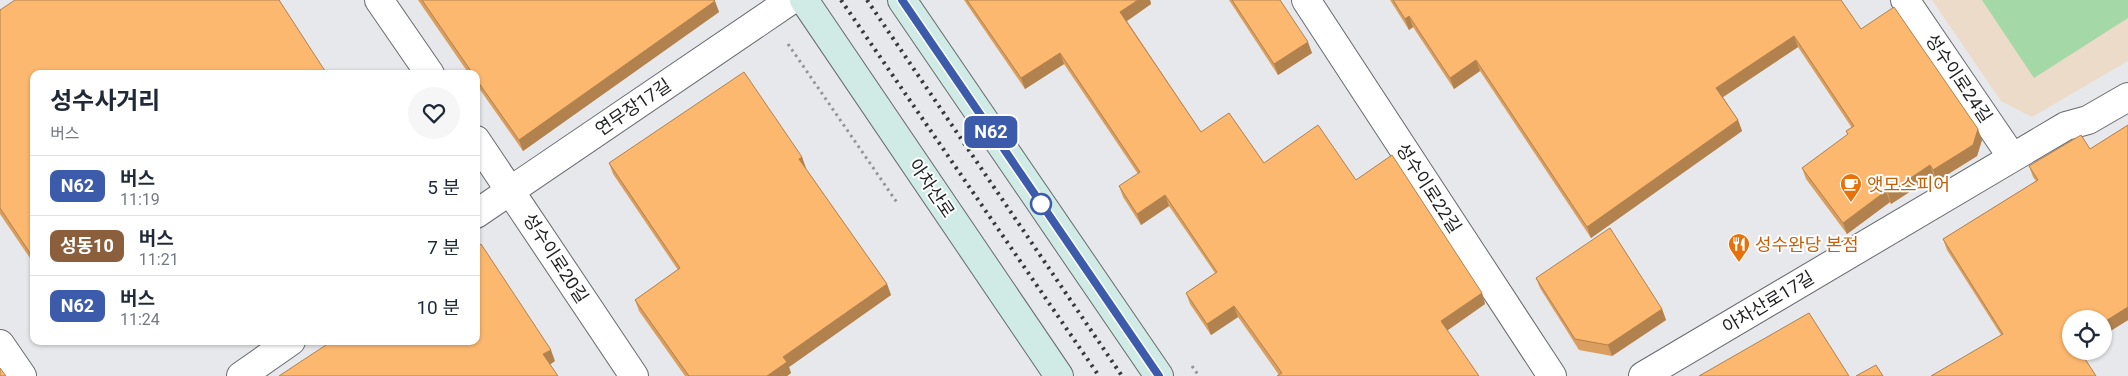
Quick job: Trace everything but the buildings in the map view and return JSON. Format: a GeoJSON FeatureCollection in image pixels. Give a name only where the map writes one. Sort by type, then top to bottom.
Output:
{"type":"FeatureCollection","features":[{"type":"Feature","properties":{"kind":"main road","name":"아차산로"},"geometry":{"type":"LineString","coordinates":[[804,0],[1059,376]]}},
{"type":"Feature","properties":{"kind":"main road"},"geometry":{"type":"LineString","coordinates":[[902,0],[1158,376]]}},
{"type":"Feature","properties":{"kind":"street"},"geometry":{"type":"LineString","coordinates":[[379,0],[427,70]]}},
{"type":"Feature","properties":{"kind":"street","name":"연무장17길"},"geometry":{"type":"LineString","coordinates":[[480,211],[791,0]]}},
{"type":"Feature","properties":{"kind":"street","name":"성수이로22길"},"geometry":{"type":"LineString","coordinates":[[1306,0],[1552,376]]}},
{"type":"Feature","properties":{"kind":"street","name":"성수이로24길"},"geometry":{"type":"LineString","coordinates":[[1905,0],[2012,157]]}},
{"type":"Feature","properties":{"kind":"street","name":"아차산로17길"},"geometry":{"type":"LineString","coordinates":[[1644,376],[2012,157],[2066,126],[2088,120],[2128,97]]}},
{"type":"Feature","properties":{"kind":"street","name":"성수이로20길"},"geometry":{"type":"LineString","coordinates":[[480,146],[634,376]]}},
{"type":"Feature","properties":{"kind":"street"},"geometry":{"type":"LineString","coordinates":[[0,344],[22,376]]}},
{"type":"Feature","properties":{"kind":"street"},"geometry":{"type":"LineString","coordinates":[[241,376],[286,345]]}},
{"type":"Feature","properties":{"kind":"path"},"geometry":{"type":"LineString","coordinates":[[768,15],[904,212]]}},
{"type":"Feature","properties":{"kind":"shaded area"},"geometry":{"type":"Polygon","coordinates":[[[1932,0],[2128,0],[2128,61],[2032,117],[2001,101],[1932,0]]]}},
{"type":"Feature","properties":{"kind":"green space"},"geometry":{"type":"Polygon","coordinates":[[[1982,0],[2128,0],[2128,18],[2034,78],[1982,0]]]}},
{"type":"Feature","properties":{"kind":"railway"},"geometry":{"type":"LineString","coordinates":[[841,0],[1099,376]]}},
{"type":"Feature","properties":{"kind":"railway"},"geometry":{"type":"LineString","coordinates":[[867,0],[1122,376]]}},
{"type":"Feature","properties":{"kind":"bus line","name":"N62"},"geometry":{"type":"LineString","coordinates":[[902,0],[1159,376]]}},
{"type":"Feature","properties":{"kind":"place","name":"앳모스피어"},"geometry":{"type":"Point","coordinates":[1851,203]}},
{"type":"Feature","properties":{"kind":"place","name":"성수완당 본점"},"geometry":{"type":"Point","coordinates":[1739,263]}}]}
